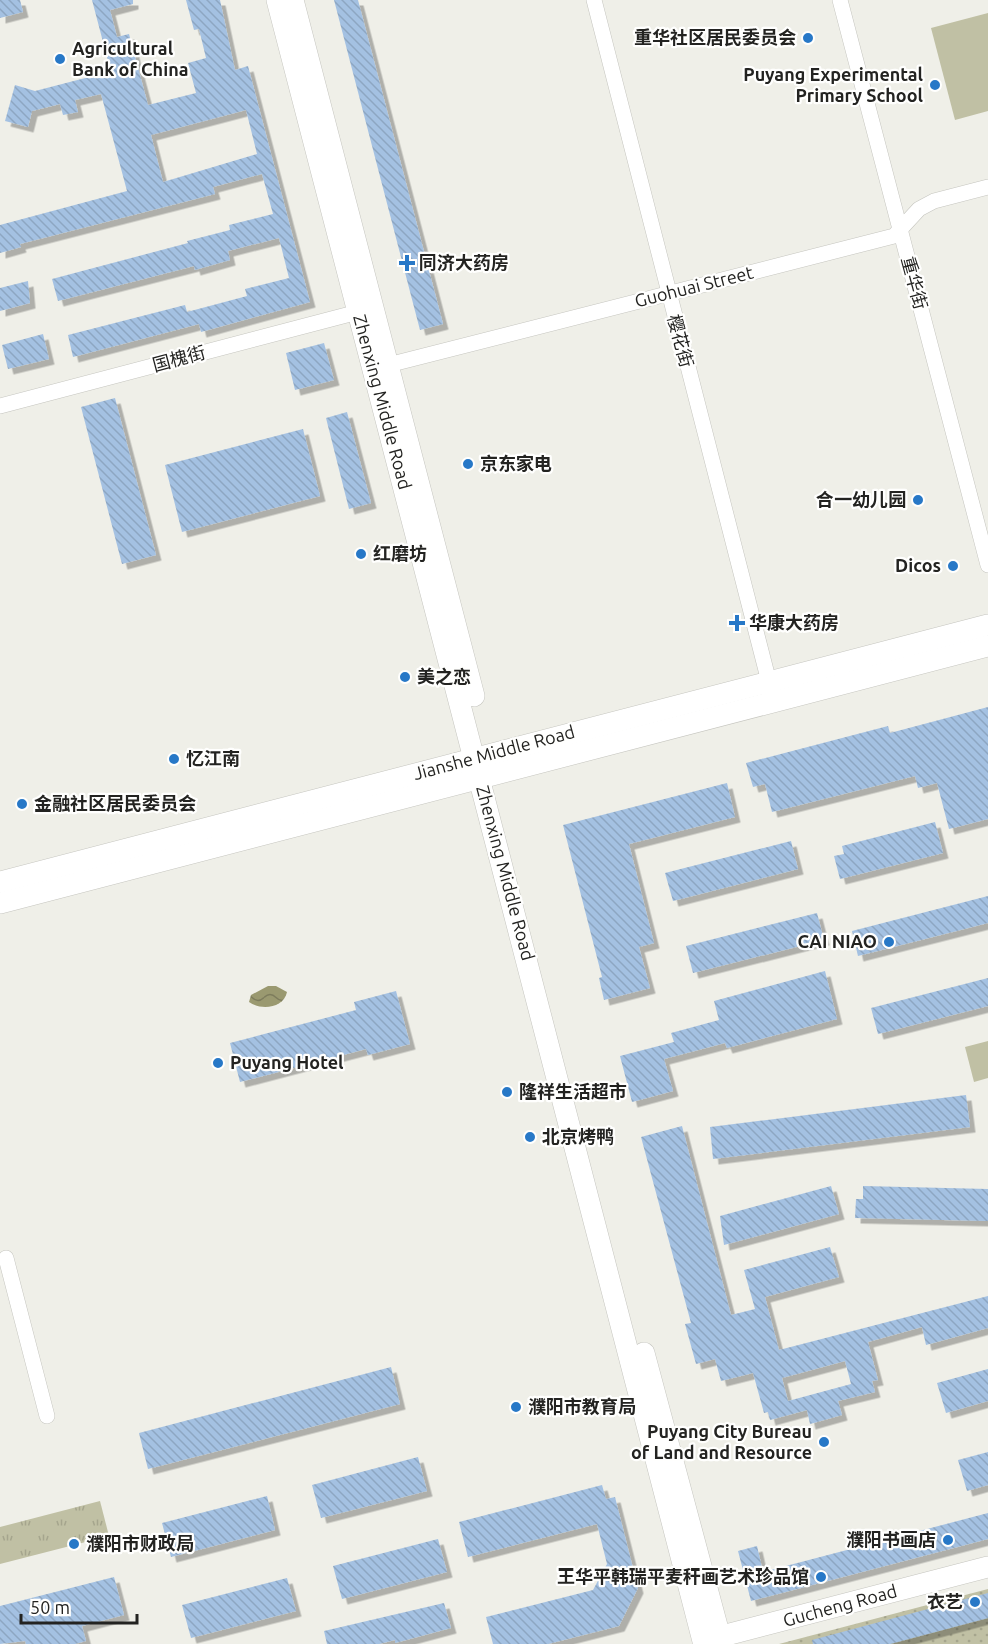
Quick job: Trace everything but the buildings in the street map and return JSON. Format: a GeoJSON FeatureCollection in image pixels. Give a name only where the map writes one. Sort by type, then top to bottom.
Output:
{"type":"FeatureCollection","features":[{"type":"Feature","properties":{"kind":"street","name":"Zhenxing Middle Road"},"geometry":{"type":"LineString","coordinates":[[277,0],[358,312],[485,766]]}},
{"type":"Feature","properties":{"kind":"street","name":"Zhenxing Middle Road"},"geometry":{"type":"LineString","coordinates":[[293,0],[388,365],[485,766],[705,1641]]}},
{"type":"Feature","properties":{"kind":"street","name":"樱花街"},"geometry":{"type":"LineString","coordinates":[[594,0],[769,682]]}},
{"type":"Feature","properties":{"kind":"street","name":"重华街"},"geometry":{"type":"LineString","coordinates":[[840,0],[988,565]]}},
{"type":"Feature","properties":{"kind":"street","name":"Guohuai Street"},"geometry":{"type":"LineString","coordinates":[[388,365],[894,236],[919,209],[988,187]]}},
{"type":"Feature","properties":{"kind":"street","name":"国槐街"},"geometry":{"type":"LineString","coordinates":[[0,406],[358,312]]}},
{"type":"Feature","properties":{"kind":"street","name":"Jianshe Middle Road"},"geometry":{"type":"LineString","coordinates":[[0,903],[485,766],[769,682],[988,625]]}},
{"type":"Feature","properties":{"kind":"street","name":"Jianshe Middle Road"},"geometry":{"type":"LineString","coordinates":[[0,882],[988,646]]}},
{"type":"Feature","properties":{"kind":"street"},"geometry":{"type":"LineString","coordinates":[[6,1258],[47,1416]]}},
{"type":"Feature","properties":{"kind":"street","name":"Gucheng Road"},"geometry":{"type":"LineString","coordinates":[[705,1641],[988,1567]]}},
{"type":"Feature","properties":{"kind":"green space"},"geometry":{"type":"Polygon","coordinates":[[[988,13],[988,111],[955,120],[931,28],[988,13]]]}},
{"type":"Feature","properties":{"kind":"green space"},"geometry":{"type":"Polygon","coordinates":[[[988,1041],[988,1078],[974,1082],[965,1047],[988,1041]]]}},
{"type":"Feature","properties":{"kind":"green space"},"geometry":{"type":"Polygon","coordinates":[[[100,1501],[109,1536],[0,1564],[0,1527],[100,1501]]]}},
{"type":"Feature","properties":{"kind":"green space"},"geometry":{"type":"Polygon","coordinates":[[[988,1589],[988,1644],[779,1644],[988,1589]]]}},
{"type":"Feature","properties":{"kind":"water"},"geometry":{"type":"Polygon","coordinates":[[[268,986],[276,986],[287,992],[281,1002],[266,1007],[249,1002],[251,995],[268,986]]]}},
{"type":"Feature","properties":{"kind":"place","name":"重华社区居民委员会"},"geometry":{"type":"Point","coordinates":[808,38]}},
{"type":"Feature","properties":{"kind":"place","name":"Agricultural Bank of China"},"geometry":{"type":"Point","coordinates":[60,59]}},
{"type":"Feature","properties":{"kind":"place","name":"Puyang Experimental Primary School"},"geometry":{"type":"Point","coordinates":[935,85]}},
{"type":"Feature","properties":{"kind":"place","name":"同济大药房"},"geometry":{"type":"Point","coordinates":[407,263]}},
{"type":"Feature","properties":{"kind":"place","name":"京东家电"},"geometry":{"type":"Point","coordinates":[468,464]}},
{"type":"Feature","properties":{"kind":"place","name":"合一幼儿园"},"geometry":{"type":"Point","coordinates":[918,500]}},
{"type":"Feature","properties":{"kind":"place","name":"红磨坊"},"geometry":{"type":"Point","coordinates":[361,554]}},
{"type":"Feature","properties":{"kind":"place","name":"Dicos"},"geometry":{"type":"Point","coordinates":[953,566]}},
{"type":"Feature","properties":{"kind":"place","name":"华康大药房"},"geometry":{"type":"Point","coordinates":[737,623]}},
{"type":"Feature","properties":{"kind":"place","name":"美之恋"},"geometry":{"type":"Point","coordinates":[405,677]}},
{"type":"Feature","properties":{"kind":"place","name":"忆江南"},"geometry":{"type":"Point","coordinates":[174,759]}},
{"type":"Feature","properties":{"kind":"place","name":"金融社区居民委员会"},"geometry":{"type":"Point","coordinates":[22,804]}},
{"type":"Feature","properties":{"kind":"place","name":"CAI NIAO"},"geometry":{"type":"Point","coordinates":[889,942]}},
{"type":"Feature","properties":{"kind":"place","name":"Puyang Hotel"},"geometry":{"type":"Point","coordinates":[218,1063]}},
{"type":"Feature","properties":{"kind":"place","name":"隆祥生活超市"},"geometry":{"type":"Point","coordinates":[507,1092]}},
{"type":"Feature","properties":{"kind":"place","name":"北京烤鸭"},"geometry":{"type":"Point","coordinates":[530,1137]}},
{"type":"Feature","properties":{"kind":"place","name":"濮阳市教育局"},"geometry":{"type":"Point","coordinates":[516,1407]}},
{"type":"Feature","properties":{"kind":"place","name":"Puyang City Bureau of Land and Resource"},"geometry":{"type":"Point","coordinates":[824,1442]}},
{"type":"Feature","properties":{"kind":"place","name":"濮阳书画店"},"geometry":{"type":"Point","coordinates":[948,1540]}},
{"type":"Feature","properties":{"kind":"place","name":"濮阳市财政局"},"geometry":{"type":"Point","coordinates":[74,1544]}},
{"type":"Feature","properties":{"kind":"place","name":"王华平韩瑞平麦秆画艺术珍品馆"},"geometry":{"type":"Point","coordinates":[821,1577]}},
{"type":"Feature","properties":{"kind":"place","name":"衣艺"},"geometry":{"type":"Point","coordinates":[975,1602]}}]}
